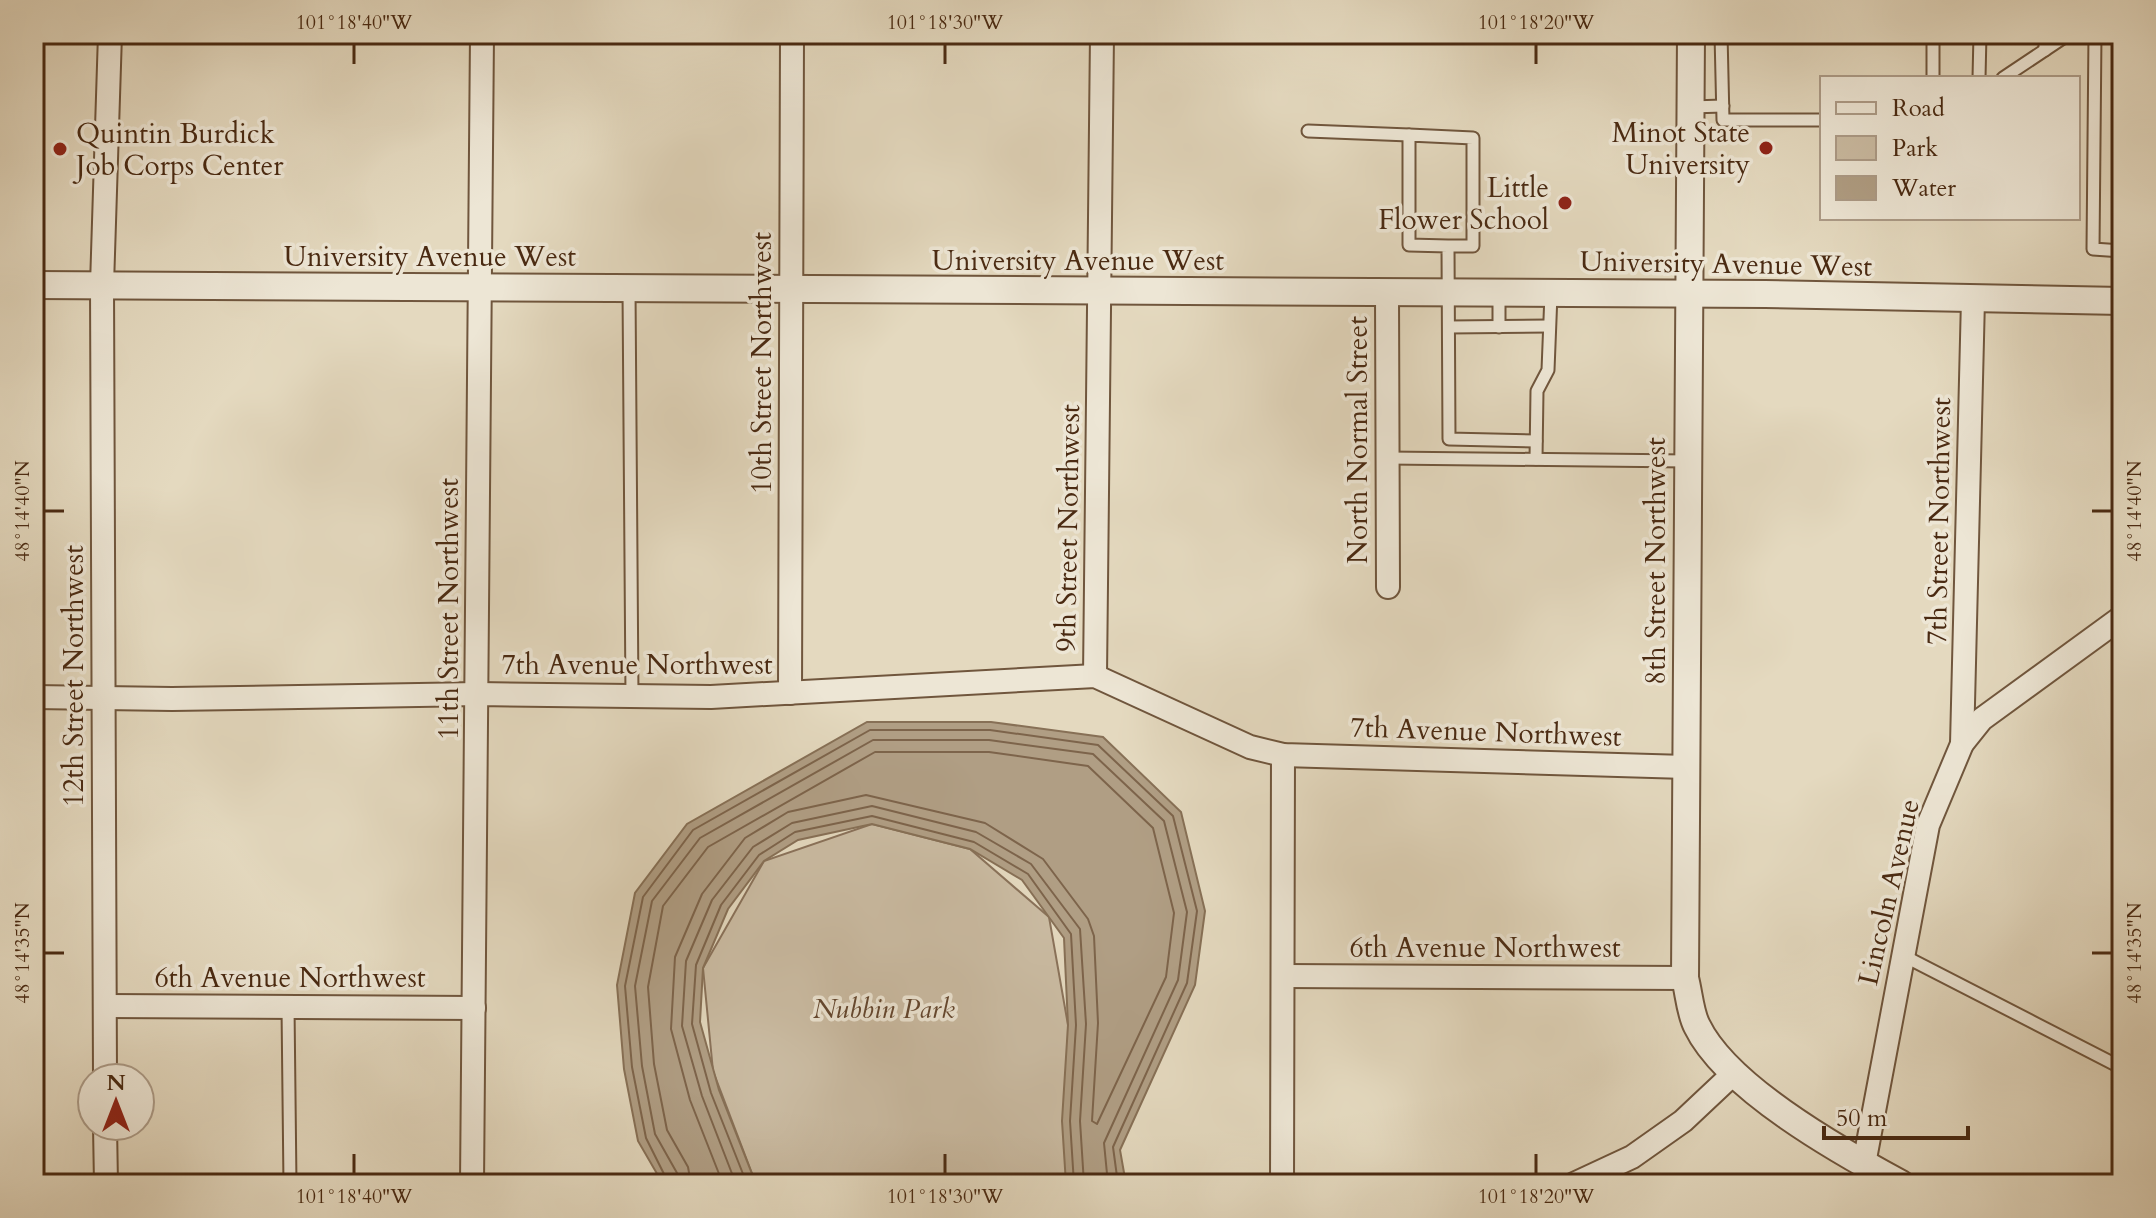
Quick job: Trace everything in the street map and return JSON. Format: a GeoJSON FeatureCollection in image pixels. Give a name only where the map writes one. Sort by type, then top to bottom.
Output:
{"type":"FeatureCollection","features":[{"type":"Feature","properties":{"kind":"street","name":"12th Street Northwest"},"geometry":{"type":"LineString","coordinates":[[105,1062],[102,285],[110,34]]}},
{"type":"Feature","properties":{"kind":"street","name":"11th Street Northwest"},"geometry":{"type":"LineString","coordinates":[[472,1184],[482,34]]}},
{"type":"Feature","properties":{"kind":"street","name":"10th Street Northwest"},"geometry":{"type":"LineString","coordinates":[[790,693],[792,34]]}},
{"type":"Feature","properties":{"kind":"street","name":"9th Street Northwest"},"geometry":{"type":"LineString","coordinates":[[1102,34],[1095,676],[1250,747],[1283,755]]}},
{"type":"Feature","properties":{"kind":"street","name":"8th Street Northwest"},"geometry":{"type":"LineString","coordinates":[[1690,42],[1685,978],[1697,1026],[1733,1074],[1864,1164],[1901,1184]]}},
{"type":"Feature","properties":{"kind":"street","name":"University Avenue West"},"geometry":{"type":"LineString","coordinates":[[34,285],[1387,294],[1689,293],[2122,301]]}},
{"type":"Feature","properties":{"kind":"street","name":"North Normal Street"},"geometry":{"type":"LineString","coordinates":[[1387,294],[1388,587]]}},
{"type":"Feature","properties":{"kind":"street","name":"7th Street Northwest"},"geometry":{"type":"LineString","coordinates":[[1962,744],[1973,299]]}},
{"type":"Feature","properties":{"kind":"street","name":"Lincoln Avenue"},"geometry":{"type":"LineString","coordinates":[[1864,1164],[1901,955],[1928,825],[1962,744],[1982,719],[2122,617]]}},
{"type":"Feature","properties":{"kind":"street","name":"7th Avenue Northwest"},"geometry":{"type":"LineString","coordinates":[[34,697],[478,694],[711,697],[1095,676]]}},
{"type":"Feature","properties":{"kind":"street","name":"7th Avenue Northwest"},"geometry":{"type":"LineString","coordinates":[[1283,755],[1686,767]]}},
{"type":"Feature","properties":{"kind":"street"},"geometry":{"type":"LineString","coordinates":[[1282,1184],[1283,755]]}},
{"type":"Feature","properties":{"kind":"street","name":"6th Avenue Northwest"},"geometry":{"type":"LineString","coordinates":[[1284,976],[1685,978]]}},
{"type":"Feature","properties":{"kind":"street","name":"6th Avenue Northwest"},"geometry":{"type":"LineString","coordinates":[[105,1006],[474,1008]]}},
{"type":"Feature","properties":{"kind":"street"},"geometry":{"type":"LineString","coordinates":[[1574,1184],[1632,1157],[1683,1121],[1733,1074]]}},
{"type":"Feature","properties":{"kind":"street"},"geometry":{"type":"LineString","coordinates":[[105,1142],[106,1184]]}},
{"type":"Feature","properties":{"kind":"lane"},"geometry":{"type":"LineString","coordinates":[[1721,34],[1723,120],[1820,120]]}},
{"type":"Feature","properties":{"kind":"lane"},"geometry":{"type":"LineString","coordinates":[[1933,34],[1933,76]]}},
{"type":"Feature","properties":{"kind":"lane"},"geometry":{"type":"LineString","coordinates":[[1979,76],[1980,34]]}},
{"type":"Feature","properties":{"kind":"lane"},"geometry":{"type":"LineString","coordinates":[[2045,34],[2045,50]]}},
{"type":"Feature","properties":{"kind":"lane"},"geometry":{"type":"LineString","coordinates":[[2006,76],[2069,34]]}},
{"type":"Feature","properties":{"kind":"lane"},"geometry":{"type":"LineString","coordinates":[[2095,34],[2093,249],[2122,251]]}},
{"type":"Feature","properties":{"kind":"lane"},"geometry":{"type":"LineString","coordinates":[[1690,42],[1722,51]]}},
{"type":"Feature","properties":{"kind":"lane"},"geometry":{"type":"LineString","coordinates":[[1690,107],[1723,106]]}},
{"type":"Feature","properties":{"kind":"lane"},"geometry":{"type":"LineString","coordinates":[[1308,131],[1409,135],[1473,138],[1473,246],[1409,245],[1409,135]]}},
{"type":"Feature","properties":{"kind":"lane"},"geometry":{"type":"LineString","coordinates":[[1448,246],[1449,439],[1536,441]]}},
{"type":"Feature","properties":{"kind":"lane"},"geometry":{"type":"LineString","coordinates":[[629,289],[632,696]]}},
{"type":"Feature","properties":{"kind":"lane"},"geometry":{"type":"LineString","coordinates":[[1499,294],[1499,327]]}},
{"type":"Feature","properties":{"kind":"lane"},"geometry":{"type":"LineString","coordinates":[[1536,459],[1537,391],[1548,370],[1551,294]]}},
{"type":"Feature","properties":{"kind":"lane"},"geometry":{"type":"LineString","coordinates":[[1449,327],[1549,326]]}},
{"type":"Feature","properties":{"kind":"lane"},"geometry":{"type":"LineString","coordinates":[[1387,458],[1688,461]]}},
{"type":"Feature","properties":{"kind":"lane"},"geometry":{"type":"LineString","coordinates":[[1901,955],[2122,1068]]}},
{"type":"Feature","properties":{"kind":"lane"},"geometry":{"type":"LineString","coordinates":[[288,1007],[290,1184]]}},
{"type":"Feature","properties":{"kind":"green space","name":"Nubbin Park"},"geometry":{"type":"Polygon","coordinates":[[[872,824],[970,849],[1049,917],[1068,1025],[1067,1184],[756,1184],[713,1071],[703,968],[764,861],[872,824]]]}},
{"type":"Feature","properties":{"kind":"water"},"geometry":{"type":"Polygon","coordinates":[[[867,722],[991,722],[1103,737],[1181,812],[1205,911],[1195,985],[1120,1150],[1126,1184],[1066,1184],[1062,1121],[1068,1025],[1064,938],[1022,880],[970,849],[872,824],[798,840],[764,861],[728,909],[703,968],[700,1022],[719,1090],[756,1184],[663,1184],[638,1141],[624,1069],[617,985],[635,893],[687,824],[867,722]]]}},
{"type":"Feature","properties":{"kind":"place","name":"Minot State University"},"geometry":{"type":"Point","coordinates":[1766,148]}},
{"type":"Feature","properties":{"kind":"place","name":"Quintin Burdick Job Corps Center"},"geometry":{"type":"Point","coordinates":[60,149]}},
{"type":"Feature","properties":{"kind":"place","name":"Little Flower School"},"geometry":{"type":"Point","coordinates":[1565,203]}}]}
